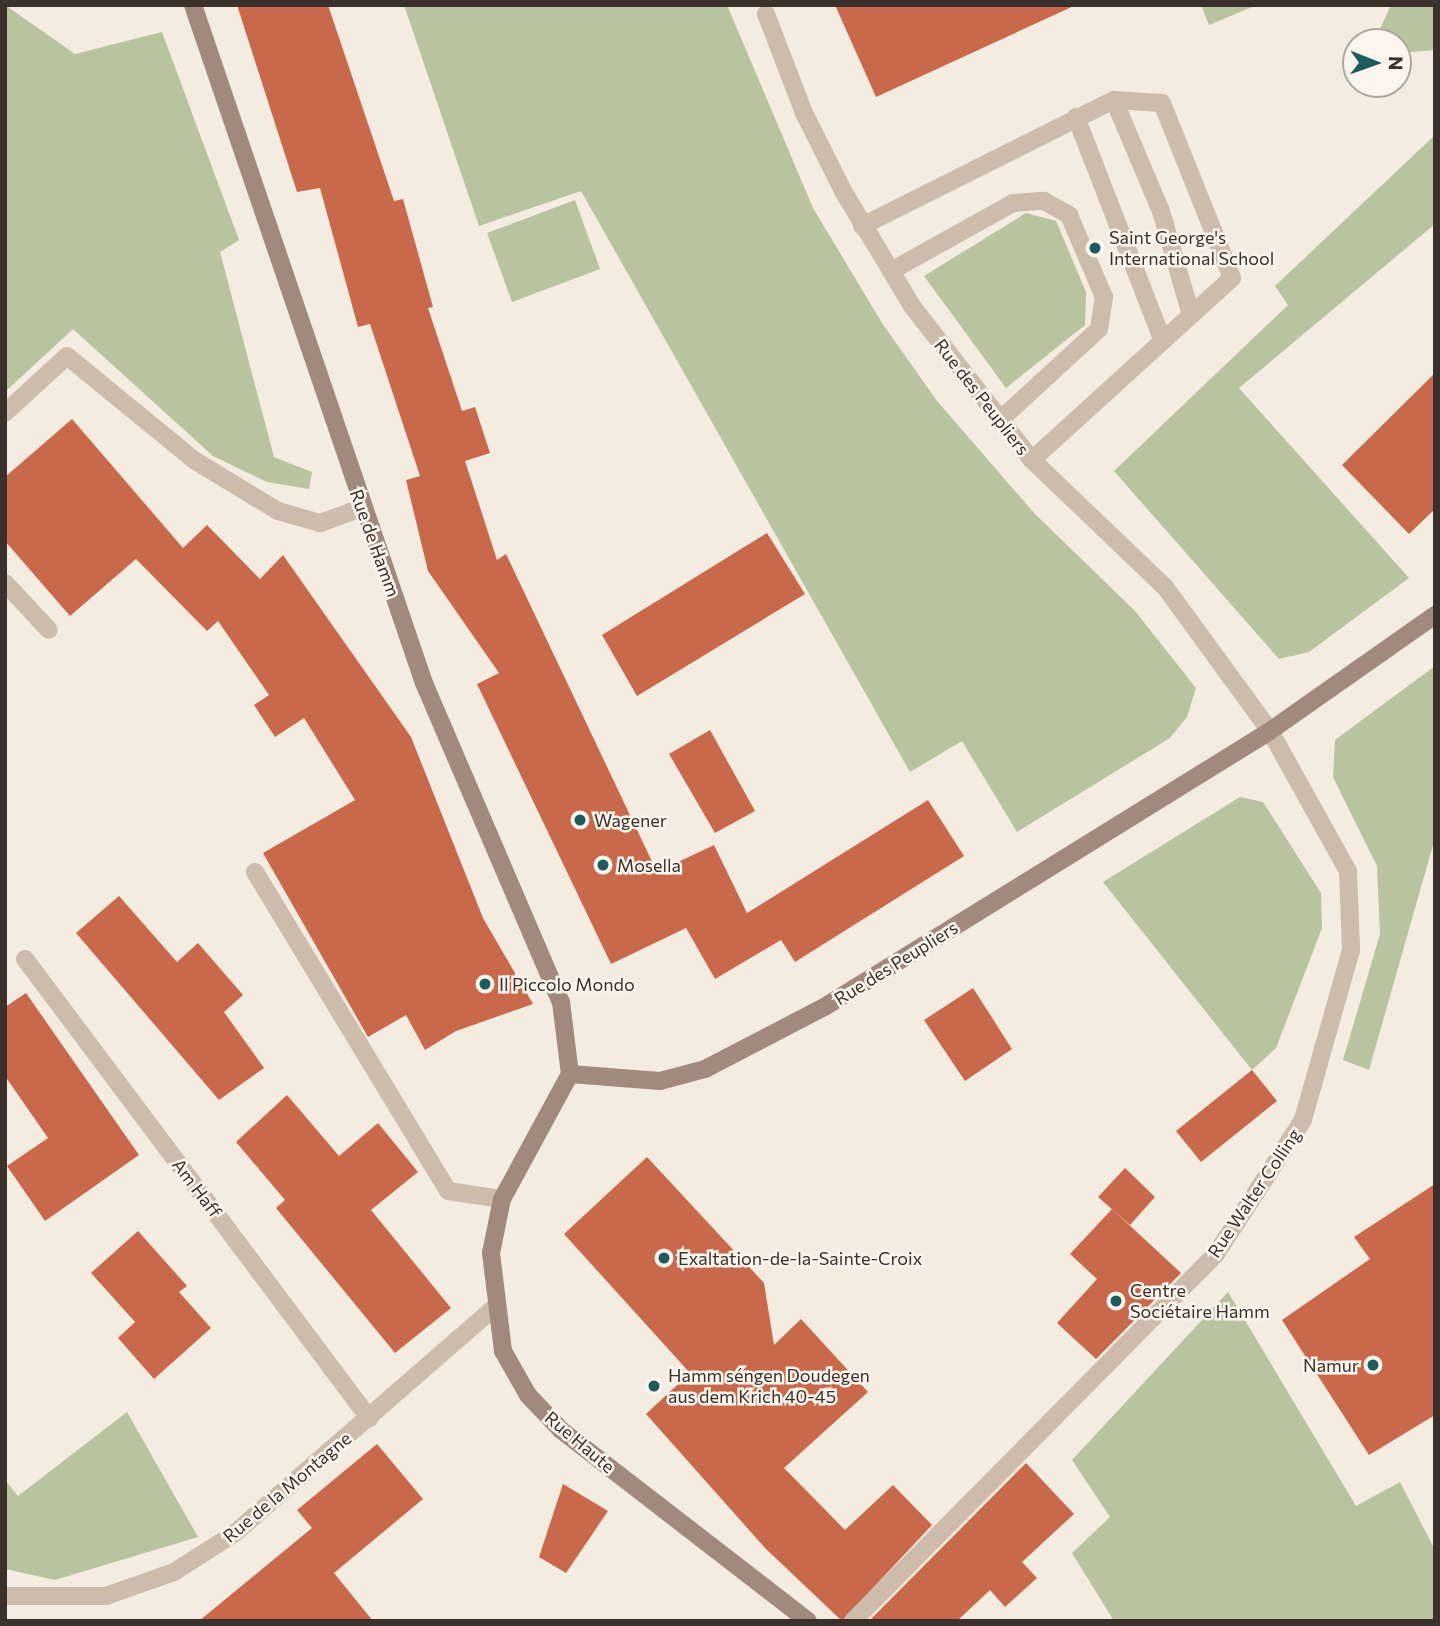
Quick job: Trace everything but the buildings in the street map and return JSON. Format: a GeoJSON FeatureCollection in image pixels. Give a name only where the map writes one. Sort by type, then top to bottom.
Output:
{"type":"FeatureCollection","features":[{"type":"Feature","properties":{"kind":"main road","name":"Rue de Hamm"},"geometry":{"type":"LineString","coordinates":[[193,5],[362,508],[425,683],[561,1002],[570,1074]]}},
{"type":"Feature","properties":{"kind":"main road","name":"Rue des Peupliers"},"geometry":{"type":"LineString","coordinates":[[570,1074],[660,1081],[705,1069],[826,1006],[1270,731],[1435,615]]}},
{"type":"Feature","properties":{"kind":"main road","name":"Rue Haute"},"geometry":{"type":"LineString","coordinates":[[570,1074],[502,1199],[491,1253],[494,1308],[503,1351],[528,1395],[561,1430],[808,1621]]}},
{"type":"Feature","properties":{"kind":"street","name":"Rue des Peupliers"},"geometry":{"type":"LineString","coordinates":[[766,14],[804,113],[862,226],[891,271],[999,421],[1032,460],[1165,587],[1270,731]]}},
{"type":"Feature","properties":{"kind":"street"},"geometry":{"type":"LineString","coordinates":[[862,226],[1114,100],[1162,103],[1232,278],[1032,460]]}},
{"type":"Feature","properties":{"kind":"street"},"geometry":{"type":"LineString","coordinates":[[1114,100],[1161,211],[1191,315]]}},
{"type":"Feature","properties":{"kind":"street"},"geometry":{"type":"LineString","coordinates":[[1076,117],[1162,340]]}},
{"type":"Feature","properties":{"kind":"street"},"geometry":{"type":"LineString","coordinates":[[891,271],[1013,203],[1044,201],[1069,215],[1101,286],[1099,329],[999,421]]}},
{"type":"Feature","properties":{"kind":"street"},"geometry":{"type":"LineString","coordinates":[[5,413],[67,356],[194,460],[278,511],[320,523],[362,508]]}},
{"type":"Feature","properties":{"kind":"street"},"geometry":{"type":"LineString","coordinates":[[5,583],[49,631]]}},
{"type":"Feature","properties":{"kind":"street","name":"Rue Walter Colling"},"geometry":{"type":"LineString","coordinates":[[853,1621],[1216,1254],[1303,1120],[1351,950],[1348,871],[1270,731]]}},
{"type":"Feature","properties":{"kind":"street"},"geometry":{"type":"LineString","coordinates":[[256,872],[448,1191],[502,1199]]}},
{"type":"Feature","properties":{"kind":"street","name":"Am Haff"},"geometry":{"type":"LineString","coordinates":[[25,959],[369,1418]]}},
{"type":"Feature","properties":{"kind":"street","name":"Rue de la Montagne"},"geometry":{"type":"LineString","coordinates":[[5,1596],[106,1595],[174,1572],[235,1533],[494,1308]]}},
{"type":"Feature","properties":{"kind":"green space"},"geometry":{"type":"Polygon","coordinates":[[[5,5],[75,54],[162,32],[239,240],[220,252],[274,457],[312,472],[309,489],[267,482],[213,456],[73,329],[5,392],[5,5]]]}},
{"type":"Feature","properties":{"kind":"green space"},"geometry":{"type":"Polygon","coordinates":[[[404,5],[727,5],[813,208],[882,323],[937,401],[1035,514],[1135,611],[1196,688],[1187,717],[1170,738],[1017,832],[962,741],[910,772],[581,191],[479,226],[404,5]]]}},
{"type":"Feature","properties":{"kind":"green space"},"geometry":{"type":"Polygon","coordinates":[[[1201,5],[1257,5],[1209,25],[1201,5]]]}},
{"type":"Feature","properties":{"kind":"green space"},"geometry":{"type":"Polygon","coordinates":[[[1391,5],[1435,5],[1435,50],[1412,52],[1412,28],[1380,28],[1391,5]]]}},
{"type":"Feature","properties":{"kind":"green space"},"geometry":{"type":"Polygon","coordinates":[[[1435,135],[1435,224],[1239,388],[1409,578],[1309,652],[1279,659],[1114,471],[1288,305],[1275,286],[1435,135]]]}},
{"type":"Feature","properties":{"kind":"green space"},"geometry":{"type":"Polygon","coordinates":[[[575,200],[600,269],[512,302],[487,233],[575,200]]]}},
{"type":"Feature","properties":{"kind":"green space"},"geometry":{"type":"Polygon","coordinates":[[[1026,213],[1056,221],[1086,292],[1085,325],[1006,388],[924,276],[1026,213]]]}},
{"type":"Feature","properties":{"kind":"green space"},"geometry":{"type":"Polygon","coordinates":[[[1435,666],[1435,838],[1369,1070],[1343,1060],[1380,934],[1377,866],[1333,777],[1335,740],[1435,666]]]}},
{"type":"Feature","properties":{"kind":"green space"},"geometry":{"type":"Polygon","coordinates":[[[1240,797],[1263,802],[1321,893],[1322,928],[1276,1048],[1252,1070],[1103,882],[1240,797]]]}},
{"type":"Feature","properties":{"kind":"green space"},"geometry":{"type":"Polygon","coordinates":[[[1228,1292],[1356,1506],[1400,1482],[1435,1550],[1435,1621],[1114,1621],[1072,1553],[1110,1517],[1072,1460],[1228,1292]]]}},
{"type":"Feature","properties":{"kind":"green space"},"geometry":{"type":"Polygon","coordinates":[[[127,1412],[198,1537],[55,1580],[5,1569],[5,1480],[18,1496],[127,1412]]]}},
{"type":"Feature","properties":{"kind":"place","name":"Saint George's International School"},"geometry":{"type":"Point","coordinates":[1095,248]}},
{"type":"Feature","properties":{"kind":"place","name":"Wagener"},"geometry":{"type":"Point","coordinates":[580,820]}},
{"type":"Feature","properties":{"kind":"place","name":"Mosella"},"geometry":{"type":"Point","coordinates":[603,865]}},
{"type":"Feature","properties":{"kind":"place","name":"Il Piccolo Mondo"},"geometry":{"type":"Point","coordinates":[485,984]}},
{"type":"Feature","properties":{"kind":"place","name":"Exaltation-de-la-Sainte-Croix"},"geometry":{"type":"Point","coordinates":[664,1258]}},
{"type":"Feature","properties":{"kind":"place","name":"Centre Sociétaire Hamm"},"geometry":{"type":"Point","coordinates":[1116,1301]}},
{"type":"Feature","properties":{"kind":"place","name":"Namur"},"geometry":{"type":"Point","coordinates":[1373,1365]}},
{"type":"Feature","properties":{"kind":"place","name":"Hamm séngen Doudegen aus dem Krich 40-45"},"geometry":{"type":"Point","coordinates":[654,1386]}}]}
